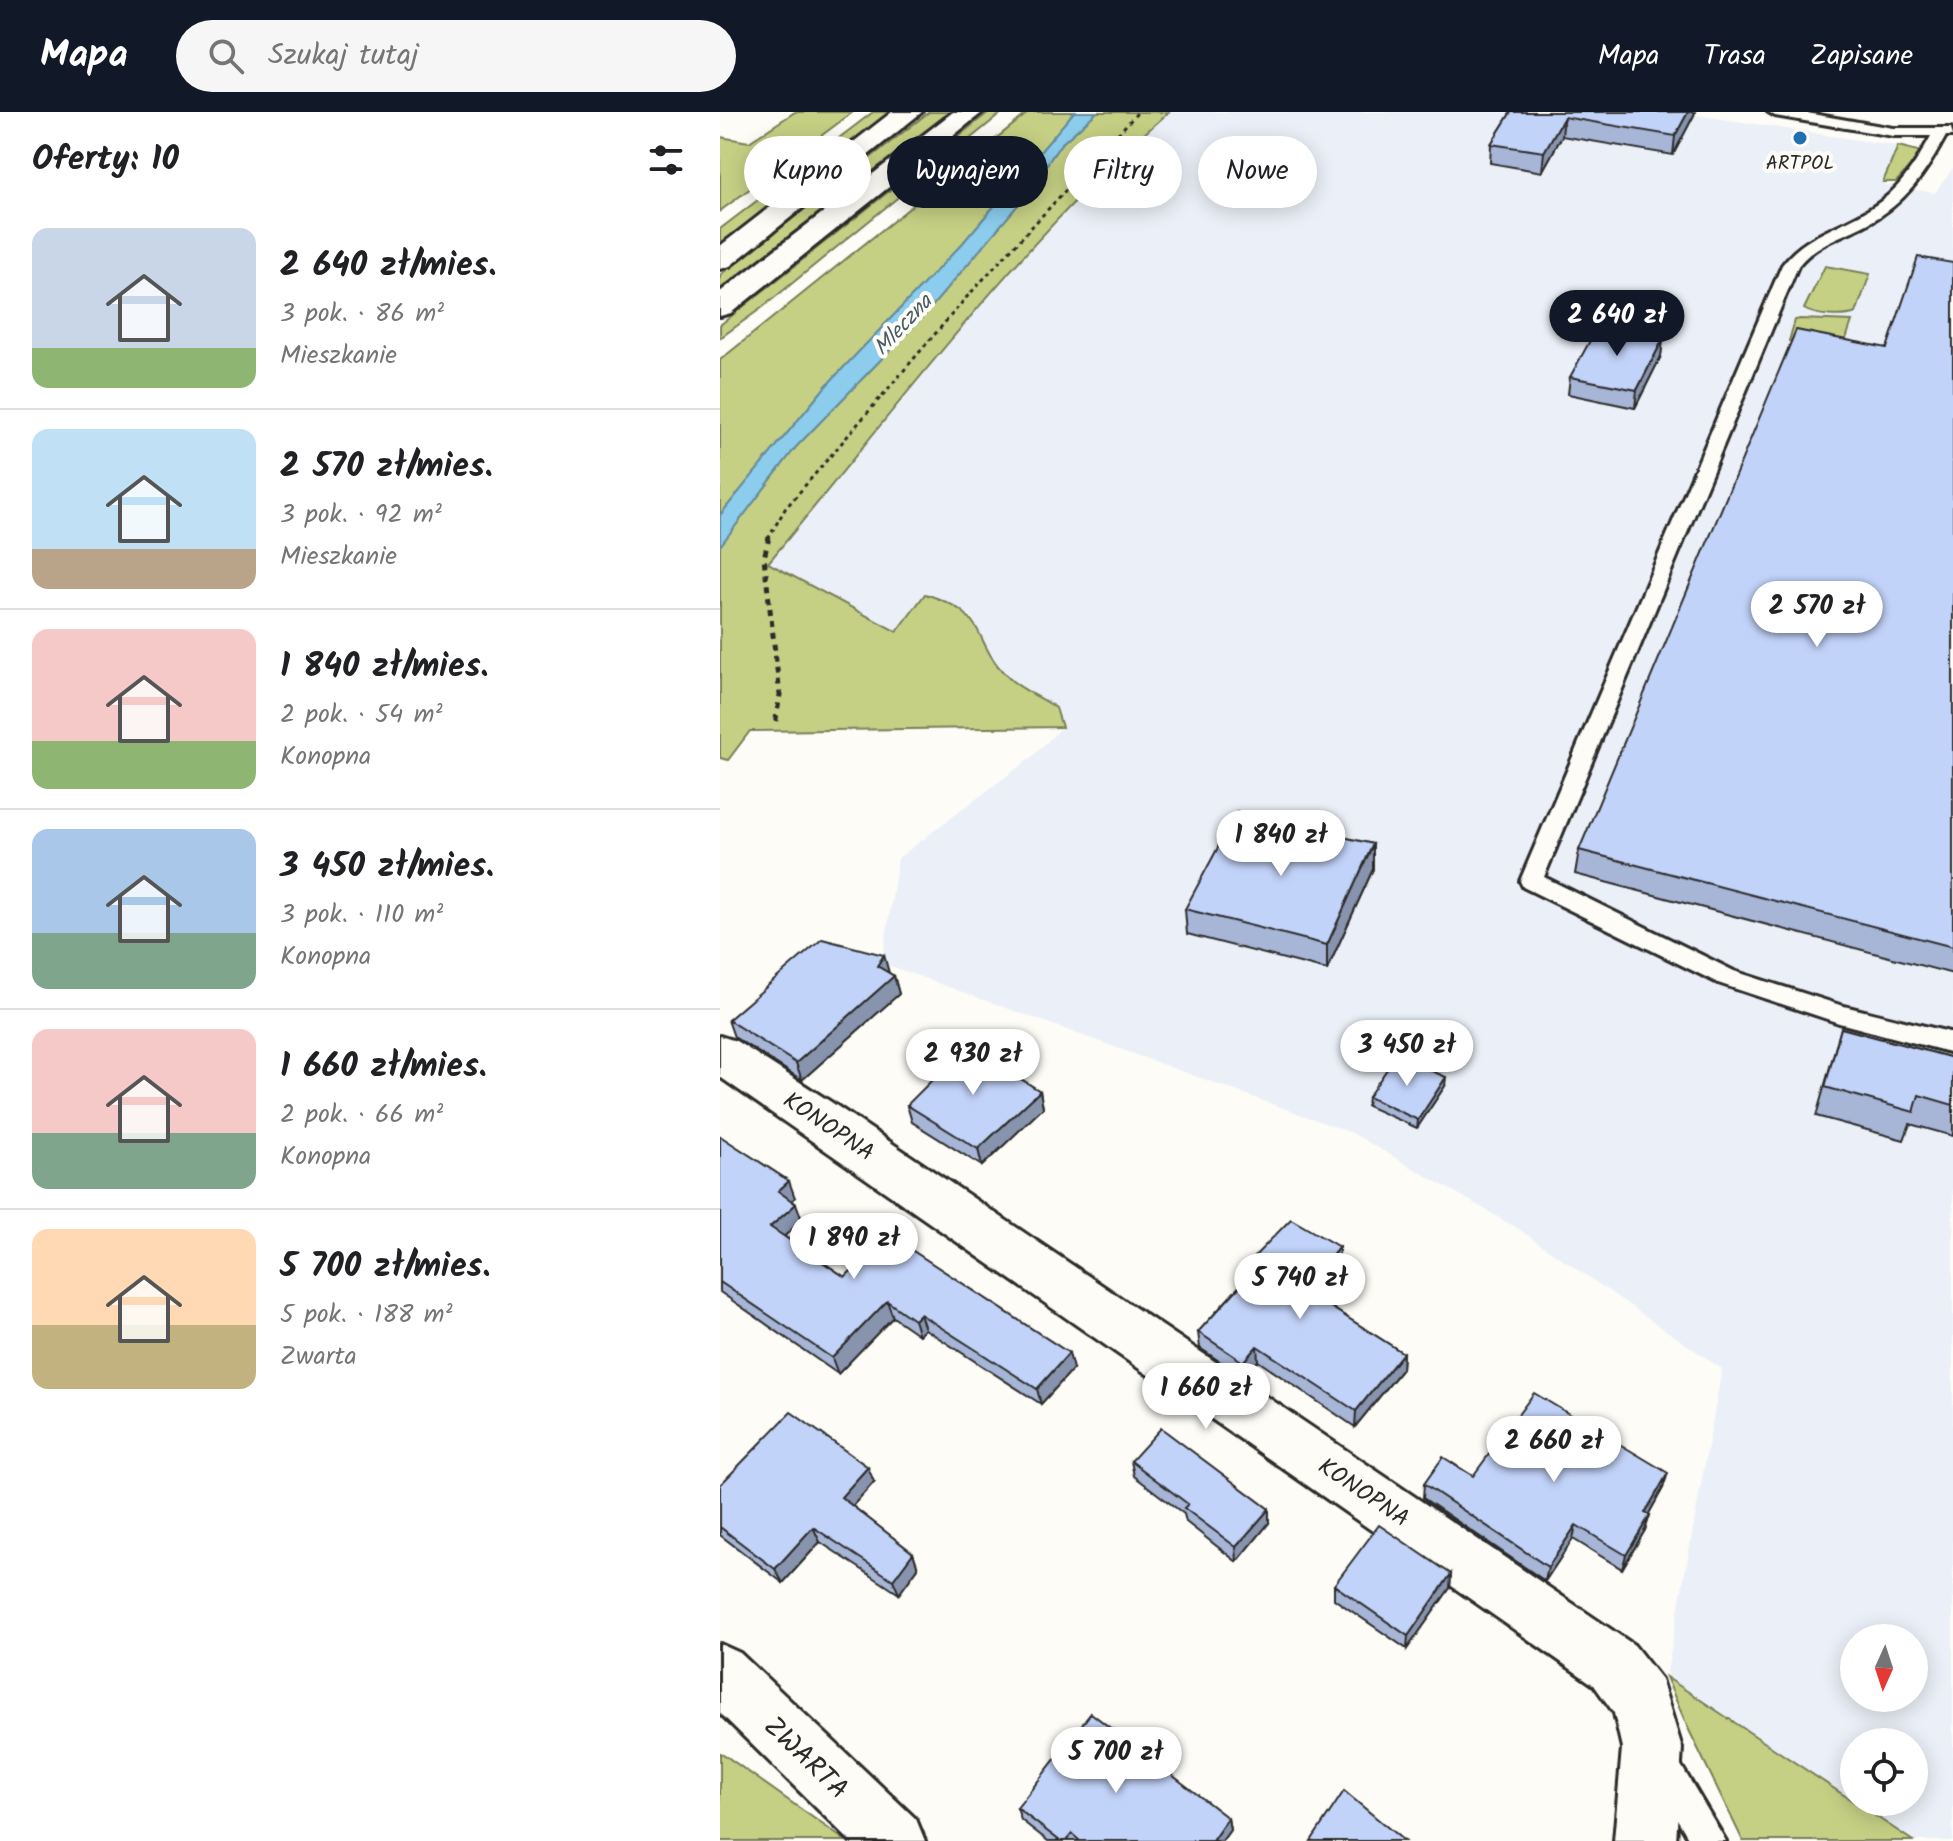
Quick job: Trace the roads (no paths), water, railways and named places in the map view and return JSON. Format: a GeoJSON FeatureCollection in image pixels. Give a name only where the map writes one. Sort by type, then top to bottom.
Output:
{"type":"FeatureCollection","features":[{"type":"Feature","properties":{"kind":"street"},"geometry":{"type":"LineString","coordinates":[[720,260],[909,112]]}},
{"type":"Feature","properties":{"kind":"street"},"geometry":{"type":"LineString","coordinates":[[720,307],[970,112]]}},
{"type":"Feature","properties":{"kind":"street","name":"KONOPNA"},"geometry":{"type":"LineString","coordinates":[[720,1054],[827,1124],[1614,1665],[1640,1700],[1652,1748],[1645,1841]]}},
{"type":"Feature","properties":{"kind":"street","name":"ZWARTA"},"geometry":{"type":"LineString","coordinates":[[720,1673],[894,1841]]}},
{"type":"Feature","properties":{"kind":"lane"},"geometry":{"type":"LineString","coordinates":[[1775,112],[1893,132],[1946,132]]}},
{"type":"Feature","properties":{"kind":"lane"},"geometry":{"type":"LineString","coordinates":[[1946,132],[1908,187],[1864,219],[1807,245],[1790,265],[1531,881],[1726,977],[1839,1014],[1953,1043]]}},
{"type":"Feature","properties":{"kind":"lane"},"geometry":{"type":"LineString","coordinates":[[1652,1748],[1709,1841]]}},
{"type":"Feature","properties":{"kind":"water"},"geometry":{"type":"Polygon","coordinates":[[[1074,112],[1097,112],[1070,136],[1064,136],[1064,141],[1048,163],[1048,143],[1074,112]]]}},
{"type":"Feature","properties":{"kind":"water","name":"Mleczna"},"geometry":{"type":"Polygon","coordinates":[[[993,208],[1015,208],[928,311],[796,447],[720,546],[720,515],[826,386],[993,208]]]}},
{"type":"Feature","properties":{"kind":"place","name":"ARTPOL"},"geometry":{"type":"Point","coordinates":[1800,138]}}]}
